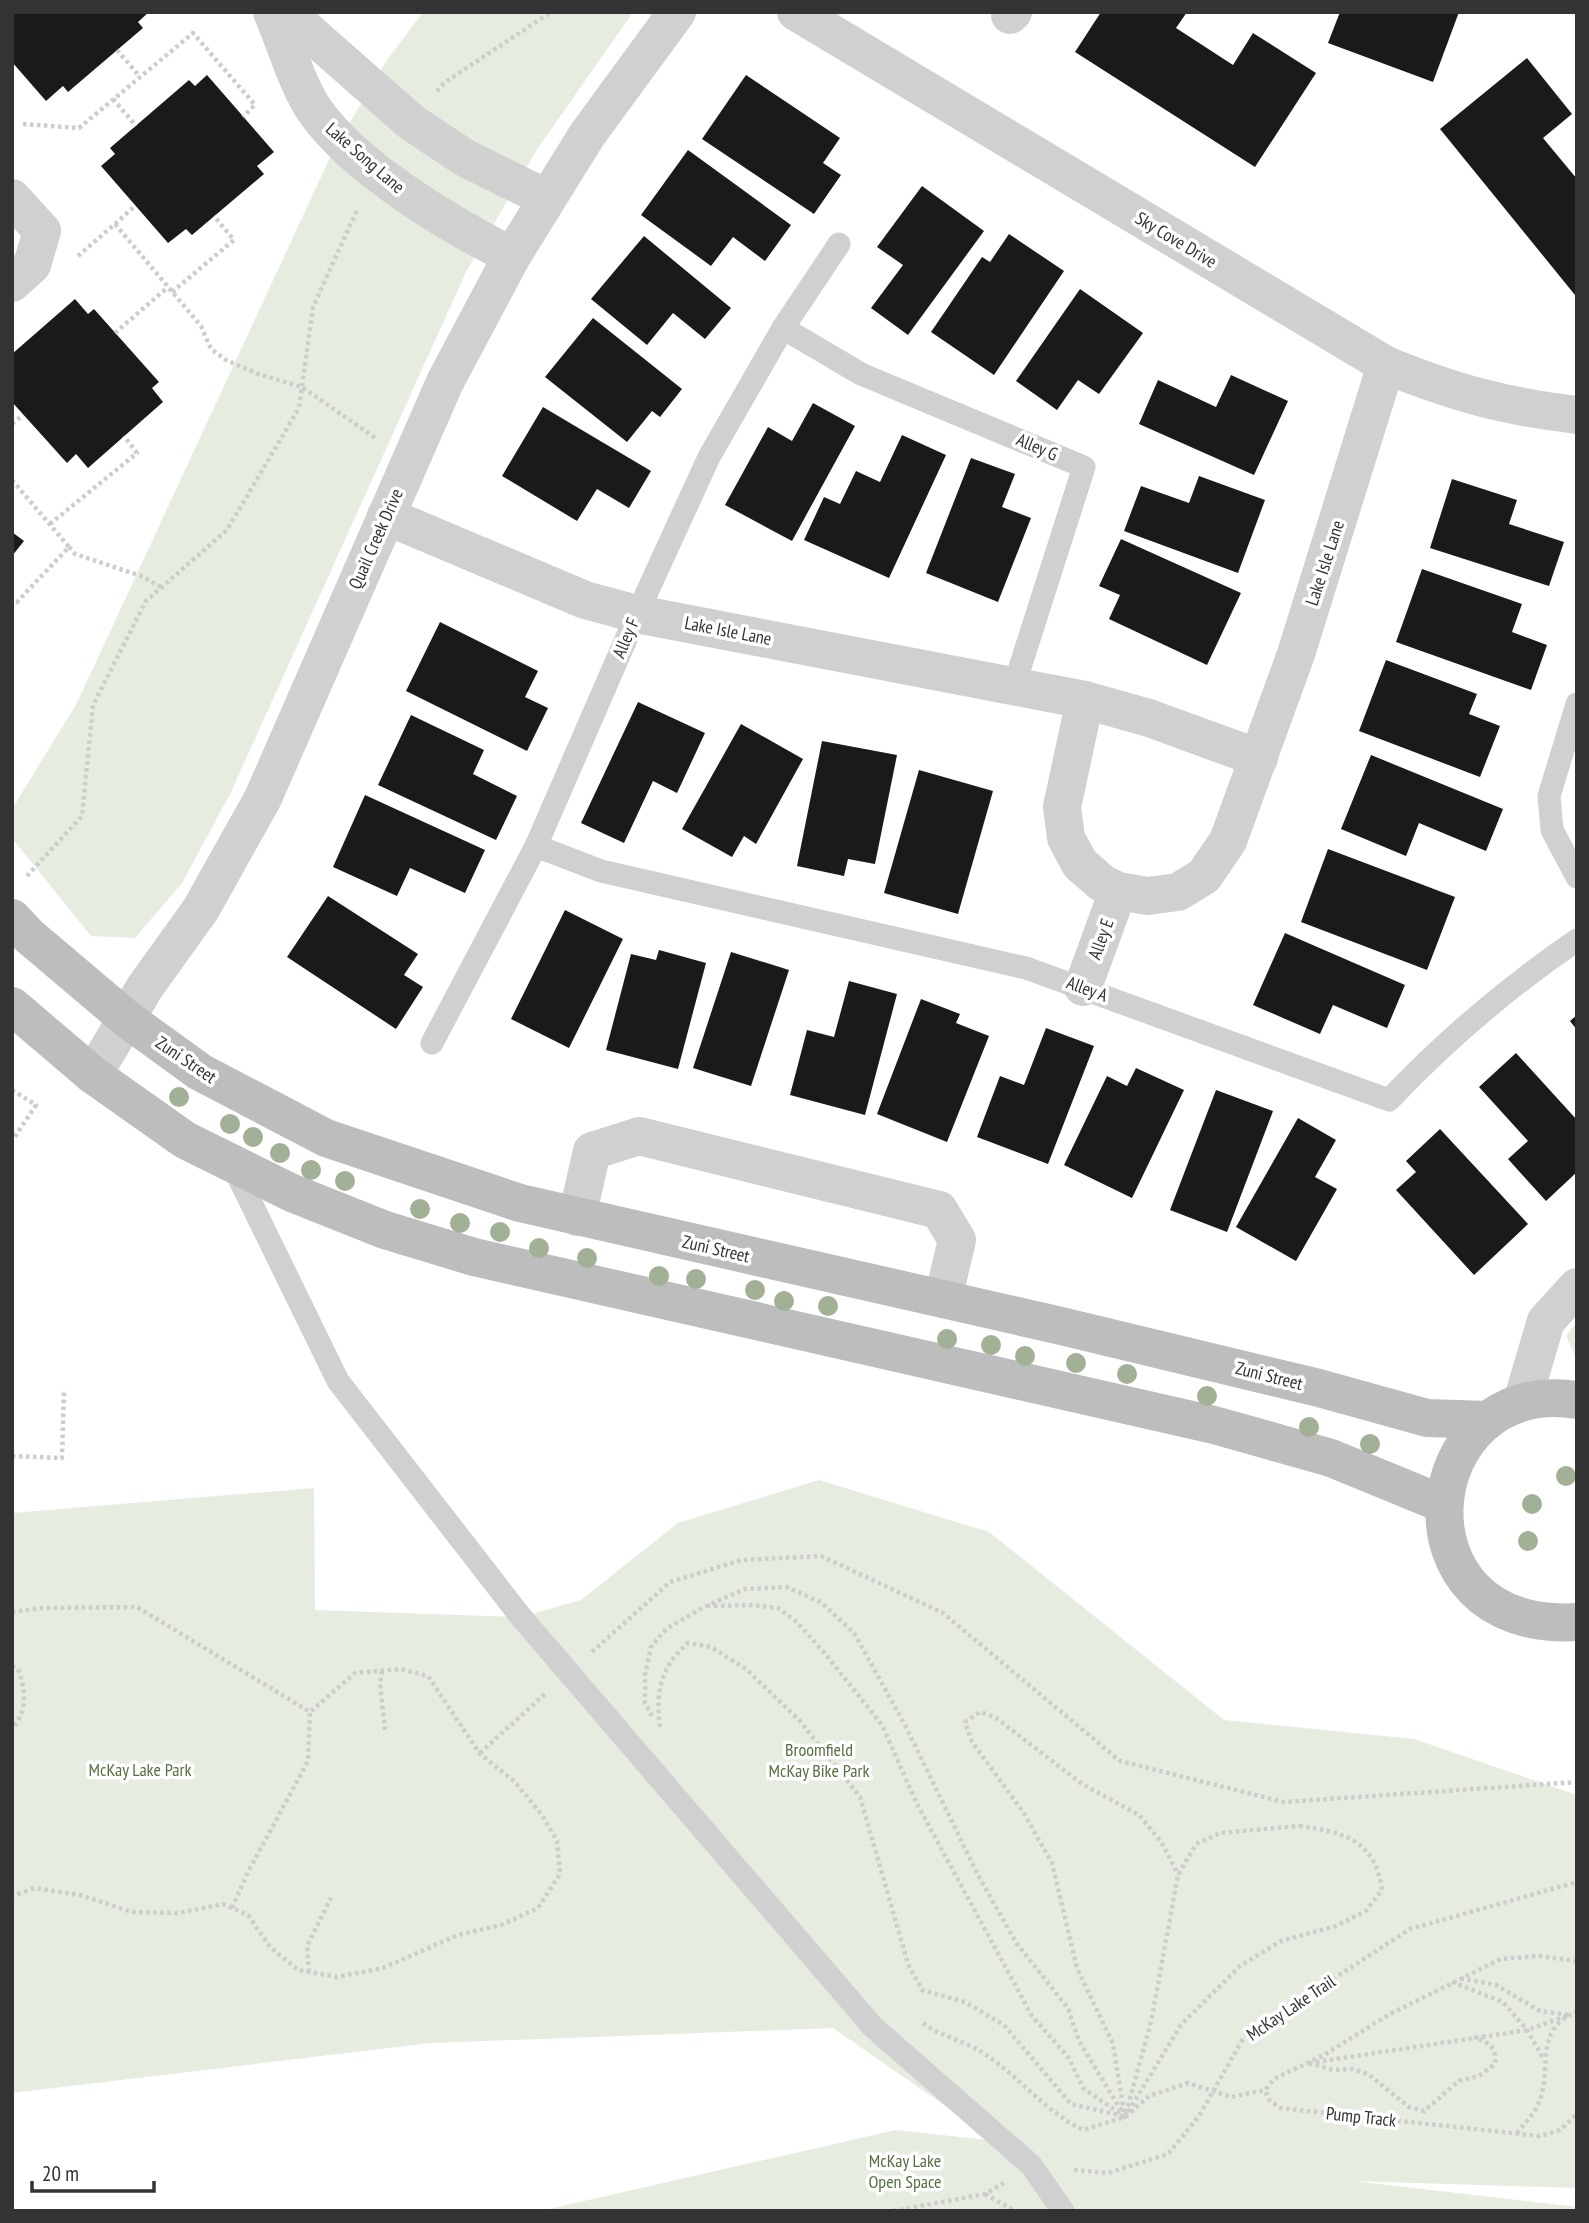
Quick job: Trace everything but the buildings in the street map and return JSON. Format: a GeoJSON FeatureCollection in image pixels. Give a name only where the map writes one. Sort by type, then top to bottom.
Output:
{"type":"FeatureCollection","features":[{"type":"Feature","properties":{"kind":"main road","name":"Zuni Street"},"geometry":{"type":"LineString","coordinates":[[12,918],[29,936],[127,1019],[200,1072],[326,1138],[520,1203],[577,1217],[943,1299],[1306,1385],[1427,1418],[1488,1420]]}},
{"type":"Feature","properties":{"kind":"main road"},"geometry":{"type":"LineString","coordinates":[[12,1006],[93,1075],[185,1140],[292,1194],[385,1230],[474,1257],[1214,1425],[1331,1458],[1443,1504]]}},
{"type":"Feature","properties":{"kind":"main road"},"geometry":{"type":"LineString","coordinates":[[1577,1401],[1556,1397],[1521,1402],[1488,1420],[1460,1453],[1450,1472],[1443,1504],[1446,1538],[1459,1570],[1481,1596],[1509,1614],[1542,1623],[1577,1622]]}},
{"type":"Feature","properties":{"kind":"street","name":"Lake Song Lane"},"geometry":{"type":"LineString","coordinates":[[272,12],[313,108],[333,135],[409,197],[512,256]]}},
{"type":"Feature","properties":{"kind":"street"},"geometry":{"type":"LineString","coordinates":[[286,12],[411,122],[465,158],[546,198]]}},
{"type":"Feature","properties":{"kind":"street","name":"Quail Creek Drive"},"geometry":{"type":"LineString","coordinates":[[93,1075],[145,987],[201,909],[262,798],[445,382],[512,256],[587,135],[677,12]]}},
{"type":"Feature","properties":{"kind":"street","name":"Sky Cove Drive"},"geometry":{"type":"LineString","coordinates":[[796,12],[1386,365],[1451,392],[1518,408],[1577,415]]}},
{"type":"Feature","properties":{"kind":"street"},"geometry":{"type":"LineString","coordinates":[[12,198],[42,231],[32,265],[12,283]]}},
{"type":"Feature","properties":{"kind":"street","name":"Lake Isle Lane"},"geometry":{"type":"LineString","coordinates":[[1085,700],[1062,807],[1066,838],[1080,864],[1102,883],[1118,891],[1148,896],[1178,892],[1204,876],[1228,841],[1296,654],[1386,365]]}},
{"type":"Feature","properties":{"kind":"street","name":"Lake Isle Lane"},"geometry":{"type":"LineString","coordinates":[[386,516],[585,600],[637,614],[1085,700],[1149,718],[1259,758]]}},
{"type":"Feature","properties":{"kind":"street","name":"Alley E"},"geometry":{"type":"LineString","coordinates":[[1083,988],[1118,891]]}},
{"type":"Feature","properties":{"kind":"street"},"geometry":{"type":"LineString","coordinates":[[577,1217],[593,1151],[639,1136],[939,1210],[957,1240],[943,1299]]}},
{"type":"Feature","properties":{"kind":"street"},"geometry":{"type":"LineString","coordinates":[[1521,1402],[1546,1321],[1577,1287]]}},
{"type":"Feature","properties":{"kind":"lane","name":"Alley F"},"geometry":{"type":"LineString","coordinates":[[432,1042],[536,846],[709,457],[783,328],[839,244]]}},
{"type":"Feature","properties":{"kind":"lane","name":"Alley G"},"geometry":{"type":"LineString","coordinates":[[783,328],[861,374],[1084,467],[1014,686]]}},
{"type":"Feature","properties":{"kind":"lane"},"geometry":{"type":"LineString","coordinates":[[1577,704],[1549,796],[1552,830],[1577,877]]}},
{"type":"Feature","properties":{"kind":"lane","name":"Alley A"},"geometry":{"type":"LineString","coordinates":[[536,846],[601,871],[1026,968],[1390,1100],[1431,1056],[1520,978],[1577,940]]}},
{"type":"Feature","properties":{"kind":"lane"},"geometry":{"type":"LineString","coordinates":[[232,1164],[338,1381],[521,1617],[873,2027],[1031,2165],[1063,2211]]}},
{"type":"Feature","properties":{"kind":"path"},"geometry":{"type":"LineString","coordinates":[[411,122],[444,83],[551,12]]}},
{"type":"Feature","properties":{"kind":"path"},"geometry":{"type":"LineString","coordinates":[[23,124],[79,128],[193,33],[255,105],[243,117]]}},
{"type":"Feature","properties":{"kind":"path"},"geometry":{"type":"LineString","coordinates":[[117,50],[140,77]]}},
{"type":"Feature","properties":{"kind":"path"},"geometry":{"type":"LineString","coordinates":[[113,99],[136,126]]}},
{"type":"Feature","properties":{"kind":"path"},"geometry":{"type":"LineString","coordinates":[[27,876],[82,816],[93,705],[145,601],[227,530],[299,408],[313,307],[376,169]]}},
{"type":"Feature","properties":{"kind":"path"},"geometry":{"type":"LineString","coordinates":[[70,263],[135,206]]}},
{"type":"Feature","properties":{"kind":"path"},"geometry":{"type":"LineString","coordinates":[[172,292],[234,240],[214,216]]}},
{"type":"Feature","properties":{"kind":"path"},"geometry":{"type":"LineString","coordinates":[[115,223],[201,326],[211,349],[226,360],[258,374],[302,387],[409,464]]}},
{"type":"Feature","properties":{"kind":"path"},"geometry":{"type":"LineString","coordinates":[[115,332],[168,287]]}},
{"type":"Feature","properties":{"kind":"path"},"geometry":{"type":"LineString","coordinates":[[12,424],[23,415]]}},
{"type":"Feature","properties":{"kind":"path"},"geometry":{"type":"LineString","coordinates":[[50,524],[138,453],[124,436]]}},
{"type":"Feature","properties":{"kind":"path"},"geometry":{"type":"LineString","coordinates":[[12,480],[75,554],[142,576],[161,587]]}},
{"type":"Feature","properties":{"kind":"path"},"geometry":{"type":"LineString","coordinates":[[12,598],[17,602],[69,547]]}},
{"type":"Feature","properties":{"kind":"path"},"geometry":{"type":"LineString","coordinates":[[12,1090],[36,1105],[12,1141]]}},
{"type":"Feature","properties":{"kind":"path"},"geometry":{"type":"LineString","coordinates":[[12,1456],[62,1458],[64,1389]]}},
{"type":"Feature","properties":{"kind":"path"},"geometry":{"type":"LineString","coordinates":[[480,1754],[670,1582],[742,1560],[821,1556],[943,1613],[1121,1761],[1284,1802],[1577,1782]]}},
{"type":"Feature","properties":{"kind":"path"},"geometry":{"type":"LineString","coordinates":[[787,1587],[822,1603],[853,1633],[905,1725],[984,1886],[1017,1944],[1068,2008],[1079,2041],[1125,2117],[1071,2104],[1004,2025],[965,2002],[922,1990],[908,1964],[860,1797],[800,1721],[746,1669],[711,1647],[688,1643],[671,1657],[663,1678],[657,1703],[662,1734],[645,1703],[645,1675],[651,1647],[666,1629],[704,1606],[745,1589],[787,1587]]}},
{"type":"Feature","properties":{"kind":"path"},"geometry":{"type":"LineString","coordinates":[[704,1606],[751,1605],[778,1608],[797,1622],[827,1656],[882,1725],[917,1804],[1032,2016],[1068,2057],[1084,2088],[1125,2117]]}},
{"type":"Feature","properties":{"kind":"path"},"geometry":{"type":"LineString","coordinates":[[12,1612],[43,1608],[137,1606],[310,1712]]}},
{"type":"Feature","properties":{"kind":"path"},"geometry":{"type":"LineString","coordinates":[[12,1666],[18,1669],[24,1686],[25,1704],[12,1729]]}},
{"type":"Feature","properties":{"kind":"path"},"geometry":{"type":"LineString","coordinates":[[12,1896],[35,1888],[80,1895],[132,1912],[178,1913],[223,1904],[232,1908],[248,1915],[270,1947],[298,1970],[337,1977],[383,1968],[458,1935],[500,1925],[538,1908],[560,1874],[557,1841],[542,1815],[514,1781],[480,1754],[428,1676],[401,1669],[355,1673],[310,1712],[308,1761],[248,1872],[232,1908]]}},
{"type":"Feature","properties":{"kind":"path"},"geometry":{"type":"LineString","coordinates":[[382,1671],[380,1683],[385,1731]]}},
{"type":"Feature","properties":{"kind":"path"},"geometry":{"type":"LineString","coordinates":[[1125,2117],[1113,2043],[1077,1968],[1052,1863],[1023,1812],[972,1741],[965,1722],[980,1712],[995,1717],[1082,1784],[1139,1815],[1162,1843],[1178,1875]]}},
{"type":"Feature","properties":{"kind":"path"},"geometry":{"type":"LineString","coordinates":[[1299,1826],[1330,1830],[1358,1843],[1379,1867],[1382,1890],[1366,1911],[1336,1926],[1282,1941],[1240,1966],[1181,2025],[1125,2117],[1151,2022],[1178,1875],[1196,1844],[1220,1833],[1299,1826]]}},
{"type":"Feature","properties":{"kind":"path","name":"McKay Lake Trail"},"geometry":{"type":"LineString","coordinates":[[1031,2165],[1108,2173],[1168,2154],[1199,2116],[1244,2037],[1410,1929],[1577,1882]]}},
{"type":"Feature","properties":{"kind":"path"},"geometry":{"type":"LineString","coordinates":[[309,1972],[307,1946],[318,1917],[331,1898]]}},
{"type":"Feature","properties":{"kind":"path"},"geometry":{"type":"LineString","coordinates":[[916,2018],[934,2031],[966,2041],[1006,2068],[1062,2119],[1083,2130],[1125,2117],[1149,2096],[1188,2083],[1231,2096],[1265,2090],[1274,2079],[1308,2063],[1390,2014],[1501,1959],[1539,1956],[1577,1961]]}},
{"type":"Feature","properties":{"kind":"path"},"geometry":{"type":"LineString","coordinates":[[1458,1978],[1496,1985],[1540,2011],[1569,2015]]}},
{"type":"Feature","properties":{"kind":"path"},"geometry":{"type":"LineString","coordinates":[[1452,1982],[1503,2002],[1527,2030],[1544,2058]]}},
{"type":"Feature","properties":{"kind":"path"},"geometry":{"type":"LineString","coordinates":[[1308,2063],[1527,2030],[1577,2012]]}},
{"type":"Feature","properties":{"kind":"path"},"geometry":{"type":"LineString","coordinates":[[1517,2134],[1539,2102],[1544,2058],[1552,2033],[1569,2015]]}},
{"type":"Feature","properties":{"kind":"path","name":"Pump Track"},"geometry":{"type":"LineString","coordinates":[[1308,2063],[1333,2070],[1352,2069],[1368,2074],[1409,2107],[1424,2110],[1459,2081],[1479,2076],[1495,2064],[1496,2053],[1490,2044],[1475,2037]]}},
{"type":"Feature","properties":{"kind":"path","name":"Pump Track"},"geometry":{"type":"LineString","coordinates":[[1265,2090],[1270,2101],[1280,2108],[1540,2136],[1560,2130],[1577,2114]]}},
{"type":"Feature","properties":{"kind":"path"},"geometry":{"type":"LineString","coordinates":[[893,2211],[985,2194],[1031,2165]]}},
{"type":"Feature","properties":{"kind":"path"},"geometry":{"type":"LineString","coordinates":[[985,2194],[1015,2211]]}},
{"type":"Feature","properties":{"kind":"green space"},"geometry":{"type":"Polygon","coordinates":[[[423,12],[633,12],[536,151],[466,272],[230,794],[182,883],[135,938],[91,936],[12,838],[12,809],[77,703],[333,151],[385,63],[423,12]]]}},
{"type":"Feature","properties":{"kind":"green space"},"geometry":{"type":"Polygon","coordinates":[[[1577,1322],[1577,1360],[1566,1336],[1577,1322]]]}},
{"type":"Feature","properties":{"kind":"green space","name":"Broomfield McKay Bike Park"},"geometry":{"type":"Polygon","coordinates":[[[819,1480],[989,1532],[1224,1720],[1414,1739],[1577,1795],[1577,2188],[1353,2181],[1577,2207],[1577,2211],[540,2211],[896,2130],[996,2141],[833,2028],[431,2043],[12,2093],[12,1513],[314,1488],[315,1610],[521,1617],[581,1600],[678,1523],[819,1480]]]}},
{"type":"Feature","properties":{"kind":"park label","name":"McKay Lake Park"},"geometry":{"type":"Point","coordinates":[140,1770]}},
{"type":"Feature","properties":{"kind":"park label","name":"McKay Lake Open Space"},"geometry":{"type":"Point","coordinates":[905,2171]}}]}
